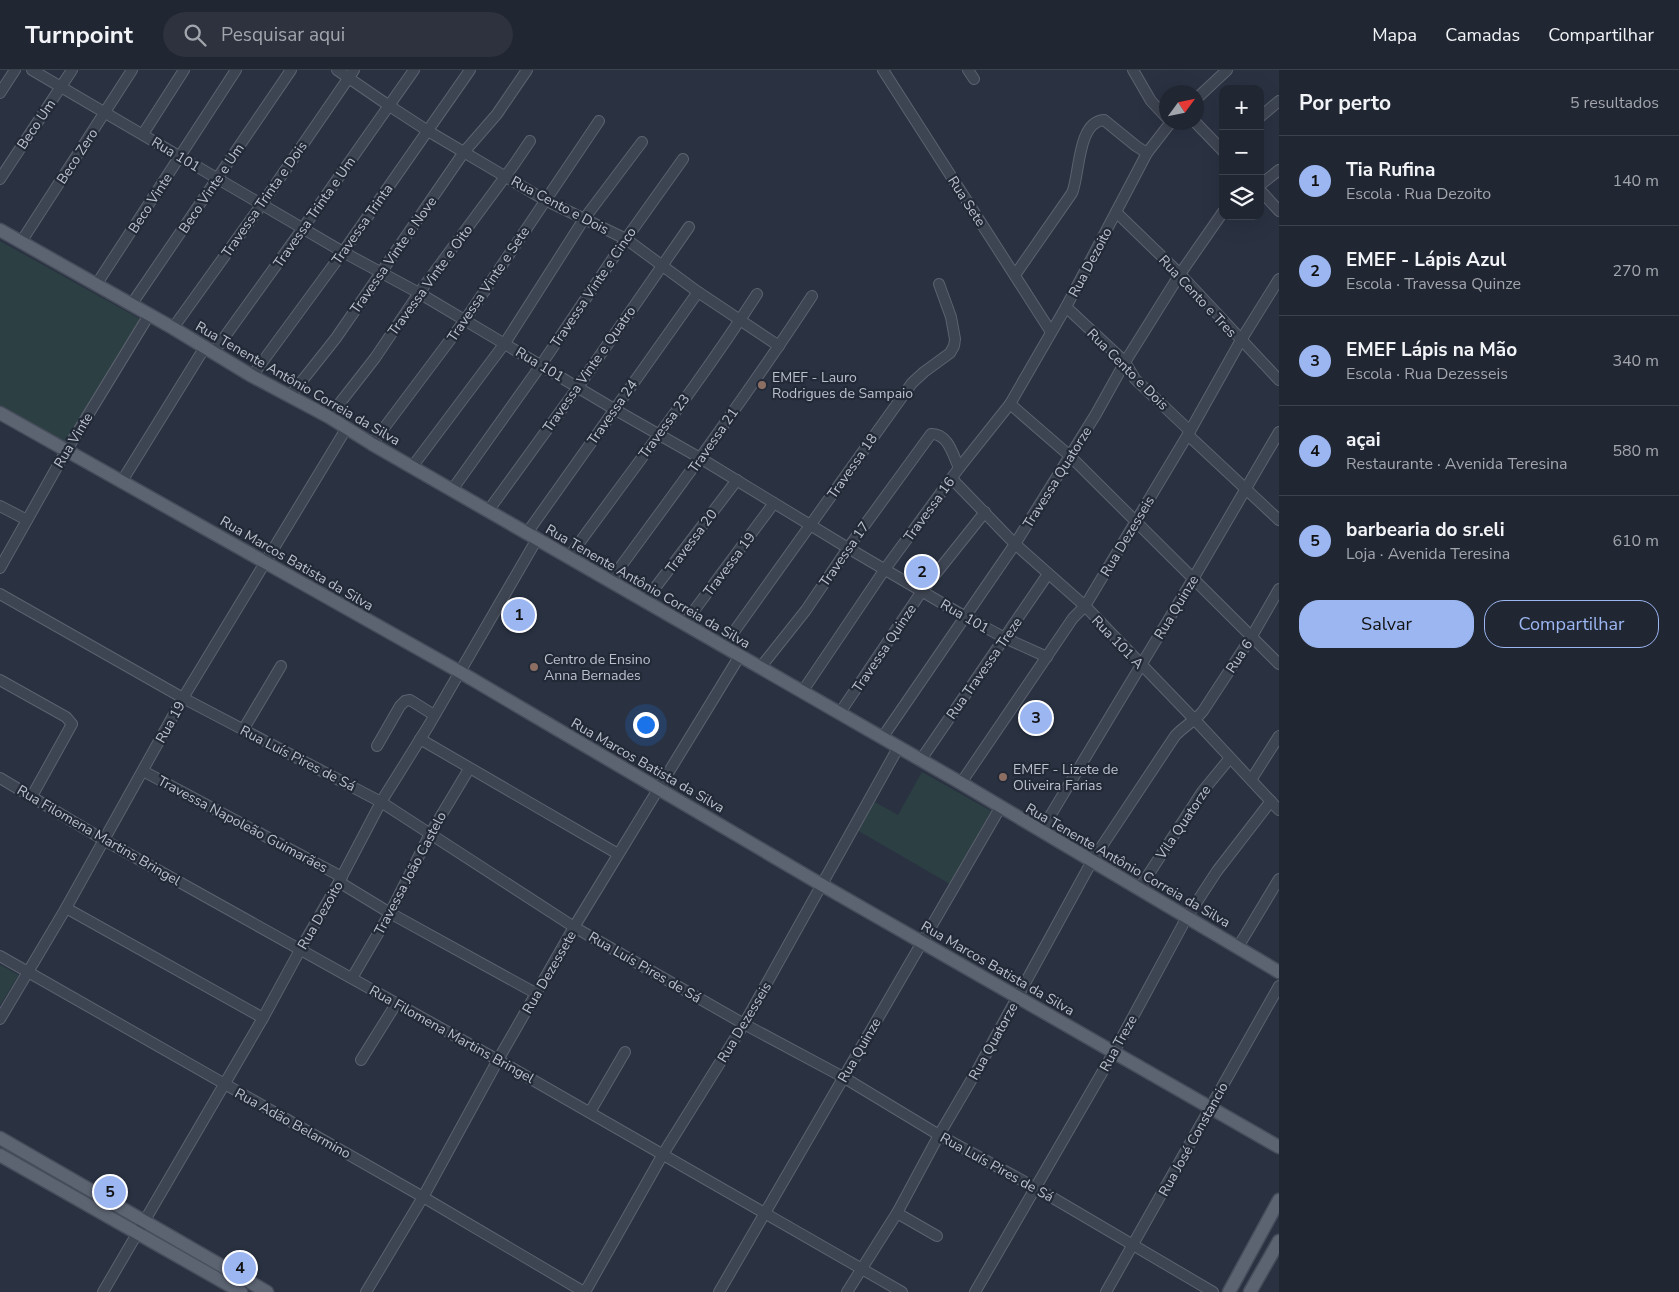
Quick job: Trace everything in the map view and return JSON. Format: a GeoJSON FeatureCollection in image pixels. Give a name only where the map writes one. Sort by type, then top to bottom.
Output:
{"type":"FeatureCollection","features":[{"type":"Feature","properties":{"kind":"main road","name":"Rua Tenente Antônio Correia da Silva"},"geometry":{"type":"LineString","coordinates":[[0,230],[173,328],[252,376],[330,417],[346,429],[739,657],[961,783],[1000,808],[1279,972]]}},
{"type":"Feature","properties":{"kind":"main road","name":"Rua Marcos Batista da Silva"},"geometry":{"type":"LineString","coordinates":[[0,413],[460,672],[822,885],[1279,1147]]}},
{"type":"Feature","properties":{"kind":"main road"},"geometry":{"type":"LineString","coordinates":[[0,1138],[267,1292]]}},
{"type":"Feature","properties":{"kind":"main road"},"geometry":{"type":"LineString","coordinates":[[0,1155],[241,1292]]}},
{"type":"Feature","properties":{"kind":"main road"},"geometry":{"type":"LineString","coordinates":[[1229,1292],[1279,1200]]}},
{"type":"Feature","properties":{"kind":"main road"},"geometry":{"type":"LineString","coordinates":[[1250,1292],[1279,1241]]}},
{"type":"Feature","properties":{"kind":"street"},"geometry":{"type":"LineString","coordinates":[[0,93],[15,70]]}},
{"type":"Feature","properties":{"kind":"street","name":"Rua 101"},"geometry":{"type":"LineString","coordinates":[[32,70],[343,252],[420,293],[614,409],[659,433],[922,592],[1005,638],[1047,657]]}},
{"type":"Feature","properties":{"kind":"street","name":"Beco Um"},"geometry":{"type":"LineString","coordinates":[[0,179],[72,70]]}},
{"type":"Feature","properties":{"kind":"street","name":"Beco Zero"},"geometry":{"type":"LineString","coordinates":[[21,242],[132,70]]}},
{"type":"Feature","properties":{"kind":"street"},"geometry":{"type":"LineString","coordinates":[[143,134],[184,70]]}},
{"type":"Feature","properties":{"kind":"street","name":"Beco Vinte"},"geometry":{"type":"LineString","coordinates":[[96,285],[236,70]]}},
{"type":"Feature","properties":{"kind":"street","name":"Beco Vinte e Um"},"geometry":{"type":"LineString","coordinates":[[131,305],[291,70]]}},
{"type":"Feature","properties":{"kind":"street","name":"Rua Cento e Dois"},"geometry":{"type":"LineString","coordinates":[[337,70],[351,74],[388,106],[545,200],[626,238],[698,292],[779,346]]}},
{"type":"Feature","properties":{"kind":"street","name":"Travessa Trinta e Um"},"geometry":{"type":"LineString","coordinates":[[122,481],[209,350],[303,228],[414,70]]}},
{"type":"Feature","properties":{"kind":"street","name":"Travessa Trinta"},"geometry":{"type":"LineString","coordinates":[[252,376],[343,252],[470,70]]}},
{"type":"Feature","properties":{"kind":"street","name":"Travessa Vinte e Nove"},"geometry":{"type":"LineString","coordinates":[[290,396],[336,338],[464,152],[497,114],[528,70]]}},
{"type":"Feature","properties":{"kind":"street","name":"Rua Sete"},"geometry":{"type":"LineString","coordinates":[[883,70],[1051,332]]}},
{"type":"Feature","properties":{"kind":"street"},"geometry":{"type":"LineString","coordinates":[[1133,70],[1151,101],[1159,110]]}},
{"type":"Feature","properties":{"kind":"street"},"geometry":{"type":"LineString","coordinates":[[1204,89],[1216,74],[1227,70]]}},
{"type":"Feature","properties":{"kind":"street","name":"Travessa Trinta e Dois"},"geometry":{"type":"LineString","coordinates":[[173,328],[262,204],[351,74]]}},
{"type":"Feature","properties":{"kind":"street"},"geometry":{"type":"LineString","coordinates":[[1264,114],[1279,101]]}},
{"type":"Feature","properties":{"kind":"street"},"geometry":{"type":"LineString","coordinates":[[1015,275],[1072,193],[1076,184],[1078,160],[1092,125],[1104,120],[1146,153]]}},
{"type":"Feature","properties":{"kind":"street","name":"Travessa Vinte e Sete"},"geometry":{"type":"LineString","coordinates":[[372,444],[465,320],[599,121]]}},
{"type":"Feature","properties":{"kind":"street","name":"Rua Dezoito"},"geometry":{"type":"LineString","coordinates":[[1010,404],[1066,306],[1146,153],[1165,130]]}},
{"type":"Feature","properties":{"kind":"street"},"geometry":{"type":"LineString","coordinates":[[1203,130],[1219,146]]}},
{"type":"Feature","properties":{"kind":"street","name":"Travessa Vinte e Oito"},"geometry":{"type":"LineString","coordinates":[[330,417],[375,358],[530,141]]}},
{"type":"Feature","properties":{"kind":"street"},"geometry":{"type":"LineString","coordinates":[[412,467],[505,343],[584,219],[642,142]]}},
{"type":"Feature","properties":{"kind":"street","name":"Travessa Vinte e Cinco"},"geometry":{"type":"LineString","coordinates":[[452,490],[541,365],[626,238],[684,159]]}},
{"type":"Feature","properties":{"kind":"street"},"geometry":{"type":"LineString","coordinates":[[1264,182],[1279,170]]}},
{"type":"Feature","properties":{"kind":"street"},"geometry":{"type":"LineString","coordinates":[[1264,194],[1279,211]]}},
{"type":"Feature","properties":{"kind":"street","name":"Rua Cento e Tres"},"geometry":{"type":"LineString","coordinates":[[1116,213],[1180,274],[1279,380]]}},
{"type":"Feature","properties":{"kind":"street","name":"Travessa Quatorze"},"geometry":{"type":"LineString","coordinates":[[882,738],[1015,544],[1180,274],[1219,218]]}},
{"type":"Feature","properties":{"kind":"street","name":"Travessa Vinte e Quatro"},"geometry":{"type":"LineString","coordinates":[[488,511],[578,387],[689,227]]}},
{"type":"Feature","properties":{"kind":"street","name":"Rua Dezesseis"},"geometry":{"type":"LineString","coordinates":[[961,783],[1073,618],[1085,606],[1189,433],[1241,340],[1279,279]]}},
{"type":"Feature","properties":{"kind":"street","name":"Travessa 18"},"geometry":{"type":"LineString","coordinates":[[723,647],[912,383],[950,353],[955,340],[951,317],[939,284]]}},
{"type":"Feature","properties":{"kind":"street","name":"Travessa 24"},"geometry":{"type":"LineString","coordinates":[[532,536],[614,409],[698,292]]}},
{"type":"Feature","properties":{"kind":"street","name":"Travessa 23"},"geometry":{"type":"LineString","coordinates":[[568,557],[659,433],[756,294]]}},
{"type":"Feature","properties":{"kind":"street","name":"Travessa 21"},"geometry":{"type":"LineString","coordinates":[[610,581],[700,458],[812,296]]}},
{"type":"Feature","properties":{"kind":"street","name":"Rua Cento e Dois"},"geometry":{"type":"LineString","coordinates":[[1066,306],[1094,335],[1125,362],[1135,379],[1279,520]]}},
{"type":"Feature","properties":{"kind":"street","name":"Rua Vinte"},"geometry":{"type":"LineString","coordinates":[[0,568],[66,451],[149,315]]}},
{"type":"Feature","properties":{"kind":"street"},"geometry":{"type":"LineString","coordinates":[[1010,404],[1070,456],[1279,664]]}},
{"type":"Feature","properties":{"kind":"street","name":"Travessa 16"},"geometry":{"type":"LineString","coordinates":[[802,692],[885,569],[959,468],[1010,404]]}},
{"type":"Feature","properties":{"kind":"street","name":"Rua 19"},"geometry":{"type":"LineString","coordinates":[[0,1019],[66,908],[184,698],[346,429]]}},
{"type":"Feature","properties":{"kind":"street","name":"Rua Quinze"},"geometry":{"type":"LineString","coordinates":[[1041,831],[1247,489],[1279,432]]}},
{"type":"Feature","properties":{"kind":"street","name":"Travessa 17"},"geometry":{"type":"LineString","coordinates":[[760,668],[806,610],[926,438],[936,433],[942,436],[950,447],[959,468]]}},
{"type":"Feature","properties":{"kind":"street","name":"Rua 101 A"},"geometry":{"type":"LineString","coordinates":[[952,479],[1015,544],[1085,606],[1279,810]]}},
{"type":"Feature","properties":{"kind":"street","name":"Travessa 20"},"geometry":{"type":"LineString","coordinates":[[645,601],[737,480]]}},
{"type":"Feature","properties":{"kind":"street","name":"Travessa 19"},"geometry":{"type":"LineString","coordinates":[[684,624],[774,503]]}},
{"type":"Feature","properties":{"kind":"street"},"geometry":{"type":"LineString","coordinates":[[0,506],[27,520]]}},
{"type":"Feature","properties":{"kind":"street","name":"Travessa Quinze"},"geometry":{"type":"LineString","coordinates":[[839,714],[922,592],[984,512]]}},
{"type":"Feature","properties":{"kind":"street","name":"Rua Dezoito"},"geometry":{"type":"LineString","coordinates":[[102,1292],[263,1018],[381,802],[460,672],[532,536]]}},
{"type":"Feature","properties":{"kind":"street","name":"Rua Travessa Treze"},"geometry":{"type":"LineString","coordinates":[[920,761],[1048,574]]}},
{"type":"Feature","properties":{"kind":"street","name":"Rua 6"},"geometry":{"type":"LineString","coordinates":[[1195,720],[1203,711],[1252,636],[1279,588]]}},
{"type":"Feature","properties":{"kind":"street","name":"Rua Luís Pires de Sá"},"geometry":{"type":"LineString","coordinates":[[0,594],[184,698],[381,802],[574,927],[744,1024],[843,1077],[939,1135],[1036,1188],[1214,1292]]}},
{"type":"Feature","properties":{"kind":"street","name":"Rua Dezessete"},"geometry":{"type":"LineString","coordinates":[[366,1292],[423,1197],[574,927],[739,657]]}},
{"type":"Feature","properties":{"kind":"street"},"geometry":{"type":"LineString","coordinates":[[243,730],[281,666]]}},
{"type":"Feature","properties":{"kind":"street"},"geometry":{"type":"LineString","coordinates":[[0,680],[66,717],[72,724],[32,796]]}},
{"type":"Feature","properties":{"kind":"street"},"geometry":{"type":"LineString","coordinates":[[377,746],[400,706],[405,701],[410,700],[434,715]]}},
{"type":"Feature","properties":{"kind":"street","name":"Rua Quatorze"},"geometry":{"type":"LineString","coordinates":[[847,1292],[860,1268],[896,1213],[1092,862],[1175,736],[1195,720]]}},
{"type":"Feature","properties":{"kind":"street"},"geometry":{"type":"LineString","coordinates":[[1252,780],[1279,736]]}},
{"type":"Feature","properties":{"kind":"street"},"geometry":{"type":"LineString","coordinates":[[420,739],[618,854]]}},
{"type":"Feature","properties":{"kind":"street","name":"Rua Dezesseis"},"geometry":{"type":"LineString","coordinates":[[585,1292],[662,1154],[744,1024],[898,748]]}},
{"type":"Feature","properties":{"kind":"street","name":"Vila Quatorze"},"geometry":{"type":"LineString","coordinates":[[1139,889],[1202,792],[1230,758]]}},
{"type":"Feature","properties":{"kind":"street","name":"Travessa João Castelo"},"geometry":{"type":"LineString","coordinates":[[352,978],[390,913],[430,834],[470,769]]}},
{"type":"Feature","properties":{"kind":"street","name":"Travessa Napoleão Guimarães"},"geometry":{"type":"LineString","coordinates":[[143,771],[340,879],[390,913],[537,994]]}},
{"type":"Feature","properties":{"kind":"street","name":"Rua Filomena Martins Bringel"},"geometry":{"type":"LineString","coordinates":[[0,778],[104,840],[590,1112],[902,1292]]}},
{"type":"Feature","properties":{"kind":"street","name":"Rua Treze"},"geometry":{"type":"LineString","coordinates":[[975,1292],[1114,1052],[1187,917],[1217,871],[1271,801]]}},
{"type":"Feature","properties":{"kind":"street","name":"Rua Quinze"},"geometry":{"type":"LineString","coordinates":[[719,1292],[1000,808]]}},
{"type":"Feature","properties":{"kind":"street"},"geometry":{"type":"LineString","coordinates":[[1238,947],[1279,879]]}},
{"type":"Feature","properties":{"kind":"street"},"geometry":{"type":"LineString","coordinates":[[66,908],[263,1018]]}},
{"type":"Feature","properties":{"kind":"street","name":"Rua Adão Belarmino"},"geometry":{"type":"LineString","coordinates":[[0,956],[423,1197],[585,1292]]}},
{"type":"Feature","properties":{"kind":"street","name":"Rua José Constancio"},"geometry":{"type":"LineString","coordinates":[[1106,1292],[1279,986]]}},
{"type":"Feature","properties":{"kind":"street"},"geometry":{"type":"LineString","coordinates":[[361,1060],[396,1004]]}},
{"type":"Feature","properties":{"kind":"street"},"geometry":{"type":"LineString","coordinates":[[590,1112],[625,1052]]}},
{"type":"Feature","properties":{"kind":"street"},"geometry":{"type":"LineString","coordinates":[[896,1213],[937,1236]]}},
{"type":"Feature","properties":{"kind":"green space"},"geometry":{"type":"Polygon","coordinates":[[[0,241],[140,319],[67,443],[0,405],[0,241]]]}},
{"type":"Feature","properties":{"kind":"green space"},"geometry":{"type":"Polygon","coordinates":[[[922,772],[991,811],[950,884],[857,830],[873,801],[898,815],[922,772]]]}},
{"type":"Feature","properties":{"kind":"green space"},"geometry":{"type":"Polygon","coordinates":[[[0,965],[19,975],[0,1005],[0,965]]]}},
{"type":"Feature","properties":{"kind":"place","name":"EMEF - Lauro Rodrigues de Sampaio"},"geometry":{"type":"Point","coordinates":[762,385]}},
{"type":"Feature","properties":{"kind":"place","name":"EMEF - Lápis Azul"},"geometry":{"type":"Point","coordinates":[922,572]}},
{"type":"Feature","properties":{"kind":"place","name":"Tia Rufina"},"geometry":{"type":"Point","coordinates":[519,615]}},
{"type":"Feature","properties":{"kind":"place","name":"Centro de Ensino Anna Bernades"},"geometry":{"type":"Point","coordinates":[534,667]}},
{"type":"Feature","properties":{"kind":"place","name":"EMEF Lápis na Mão"},"geometry":{"type":"Point","coordinates":[1036,718]}},
{"type":"Feature","properties":{"kind":"place","name":"EMEF - Lizete de Oliveira Farias"},"geometry":{"type":"Point","coordinates":[1003,777]}},
{"type":"Feature","properties":{"kind":"place","name":"barbearia do sr.eli"},"geometry":{"type":"Point","coordinates":[110,1192]}},
{"type":"Feature","properties":{"kind":"place","name":"açai"},"geometry":{"type":"Point","coordinates":[240,1268]}}]}
